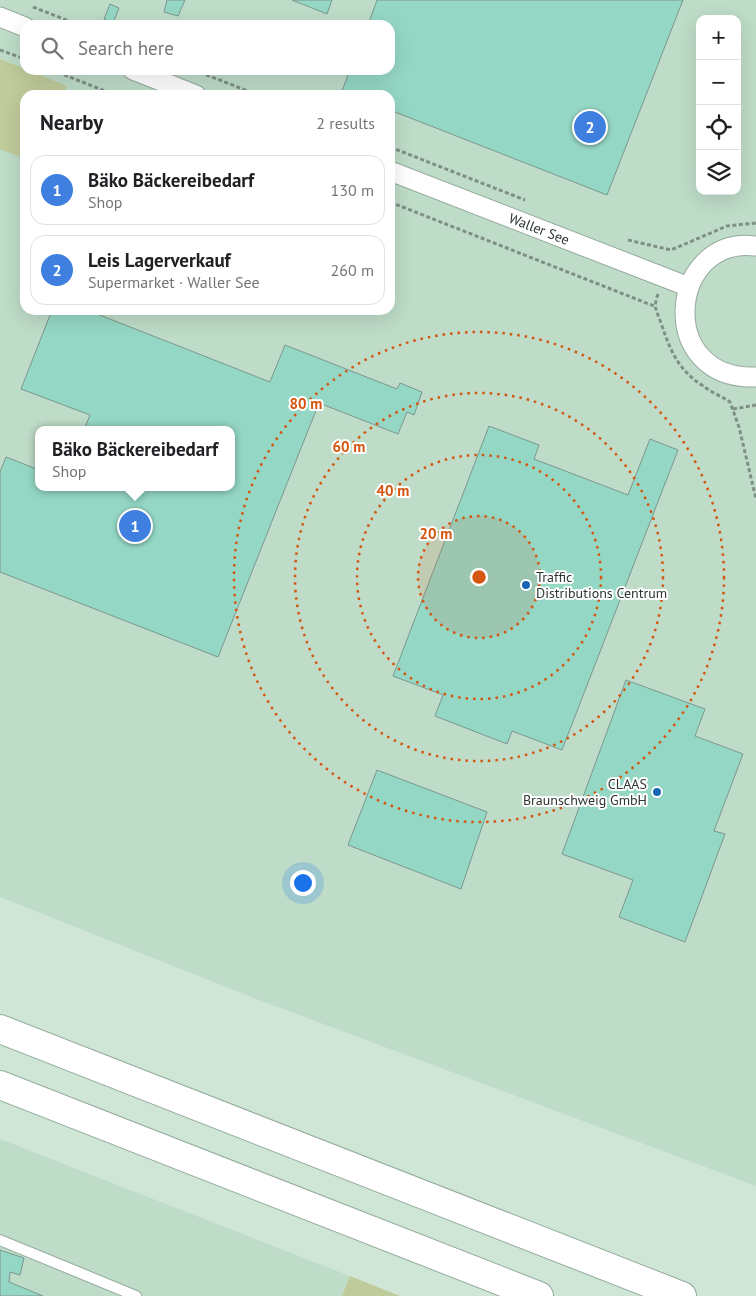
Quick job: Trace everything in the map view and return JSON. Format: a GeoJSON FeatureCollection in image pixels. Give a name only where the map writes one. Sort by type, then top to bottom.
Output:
{"type":"FeatureCollection","features":[{"type":"Feature","properties":{"kind":"highway"},"geometry":{"type":"LineString","coordinates":[[0,1029],[682,1296]]}},
{"type":"Feature","properties":{"kind":"highway"},"geometry":{"type":"LineString","coordinates":[[0,1084],[539,1296]]}},
{"type":"Feature","properties":{"kind":"street"},"geometry":{"type":"LineString","coordinates":[[0,17],[20,25]]}},
{"type":"Feature","properties":{"kind":"street"},"geometry":{"type":"LineString","coordinates":[[146,75],[183,90]]}},
{"type":"Feature","properties":{"kind":"street","name":"Waller See"},"geometry":{"type":"LineString","coordinates":[[395,173],[688,286]]}},
{"type":"Feature","properties":{"kind":"street"},"geometry":{"type":"LineString","coordinates":[[756,246],[735,247],[707,261],[688,286],[684,304],[684,321],[689,338],[699,353],[711,365],[727,374],[756,377]]}},
{"type":"Feature","properties":{"kind":"lane"},"geometry":{"type":"LineString","coordinates":[[0,1240],[136,1296]]}},
{"type":"Feature","properties":{"kind":"path"},"geometry":{"type":"LineString","coordinates":[[23,4],[66,20]]}},
{"type":"Feature","properties":{"kind":"path"},"geometry":{"type":"LineString","coordinates":[[0,50],[20,58]]}},
{"type":"Feature","properties":{"kind":"path"},"geometry":{"type":"LineString","coordinates":[[65,75],[102,90]]}},
{"type":"Feature","properties":{"kind":"path"},"geometry":{"type":"LineString","coordinates":[[207,75],[245,90]]}},
{"type":"Feature","properties":{"kind":"path"},"geometry":{"type":"LineString","coordinates":[[395,149],[526,201]]}},
{"type":"Feature","properties":{"kind":"path"},"geometry":{"type":"LineString","coordinates":[[395,204],[654,306],[666,342],[675,359],[688,375],[730,402],[756,499]]}},
{"type":"Feature","properties":{"kind":"path"},"geometry":{"type":"LineString","coordinates":[[625,239],[671,250],[727,226],[756,223]]}},
{"type":"Feature","properties":{"kind":"path"},"geometry":{"type":"LineString","coordinates":[[733,409],[756,405]]}},
{"type":"Feature","properties":{"kind":"shaded area"},"geometry":{"type":"Polygon","coordinates":[[[0,0],[756,0],[756,1186],[254,998],[0,897],[0,0]]]}},
{"type":"Feature","properties":{"kind":"shaded area"},"geometry":{"type":"Polygon","coordinates":[[[0,1139],[350,1276],[342,1296],[0,1296],[0,1139]]]}},
{"type":"Feature","properties":{"kind":"green space"},"geometry":{"type":"Polygon","coordinates":[[[0,59],[20,67],[20,75],[40,75],[67,86],[65,90],[20,90],[20,157],[0,149],[0,59]]]}},
{"type":"Feature","properties":{"kind":"green space"},"geometry":{"type":"Polygon","coordinates":[[[350,1276],[400,1296],[342,1296],[350,1276]]]}},
{"type":"Feature","properties":{"kind":"building"},"geometry":{"type":"Polygon","coordinates":[[[167,0],[185,0],[178,16],[164,12],[167,0]]]}},
{"type":"Feature","properties":{"kind":"building"},"geometry":{"type":"Polygon","coordinates":[[[292,0],[332,0],[327,14],[292,0]]]}},
{"type":"Feature","properties":{"kind":"building"},"geometry":{"type":"Polygon","coordinates":[[[377,0],[683,0],[607,195],[395,112],[395,90],[342,90],[348,75],[395,75],[395,20],[370,20],[377,0]]]}},
{"type":"Feature","properties":{"kind":"building"},"geometry":{"type":"Polygon","coordinates":[[[110,4],[119,8],[114,20],[104,19],[110,4]]]}},
{"type":"Feature","properties":{"kind":"building"},"geometry":{"type":"Polygon","coordinates":[[[50,315],[100,315],[270,382],[285,345],[397,389],[400,383],[422,392],[414,415],[407,412],[398,434],[319,403],[218,657],[0,572],[0,472],[6,457],[35,468],[35,491],[235,491],[235,426],[86,426],[90,415],[21,389],[50,315]]]}},
{"type":"Feature","properties":{"kind":"building","name":"Traffic Distributions Centrum"},"geometry":{"type":"Polygon","coordinates":[[[489,426],[539,445],[534,459],[628,495],[650,439],[678,450],[562,750],[512,731],[507,744],[435,716],[443,695],[393,676],[489,426]]]}},
{"type":"Feature","properties":{"kind":"building","name":"CLAAS Braunschweig GmbH"},"geometry":{"type":"Polygon","coordinates":[[[626,680],[705,709],[695,736],[743,754],[714,831],[725,834],[685,942],[619,917],[633,880],[562,854],[626,680]]]}},
{"type":"Feature","properties":{"kind":"building"},"geometry":{"type":"Polygon","coordinates":[[[377,770],[487,812],[461,889],[348,845],[377,770]]]}},
{"type":"Feature","properties":{"kind":"building"},"geometry":{"type":"Polygon","coordinates":[[[0,1250],[24,1258],[20,1275],[10,1272],[9,1282],[43,1296],[0,1296],[0,1250]]]}},
{"type":"Feature","properties":{"kind":"place","name":"Leis Lagerverkauf"},"geometry":{"type":"Point","coordinates":[590,127]}},
{"type":"Feature","properties":{"kind":"place","name":"Bäko Bäckereibedarf"},"geometry":{"type":"Point","coordinates":[135,526]}},
{"type":"Feature","properties":{"kind":"place","name":"Traffic Distributions Centrum"},"geometry":{"type":"Point","coordinates":[526,585]}},
{"type":"Feature","properties":{"kind":"place","name":"CLAAS Braunschweig GmbH"},"geometry":{"type":"Point","coordinates":[657,792]}}]}
